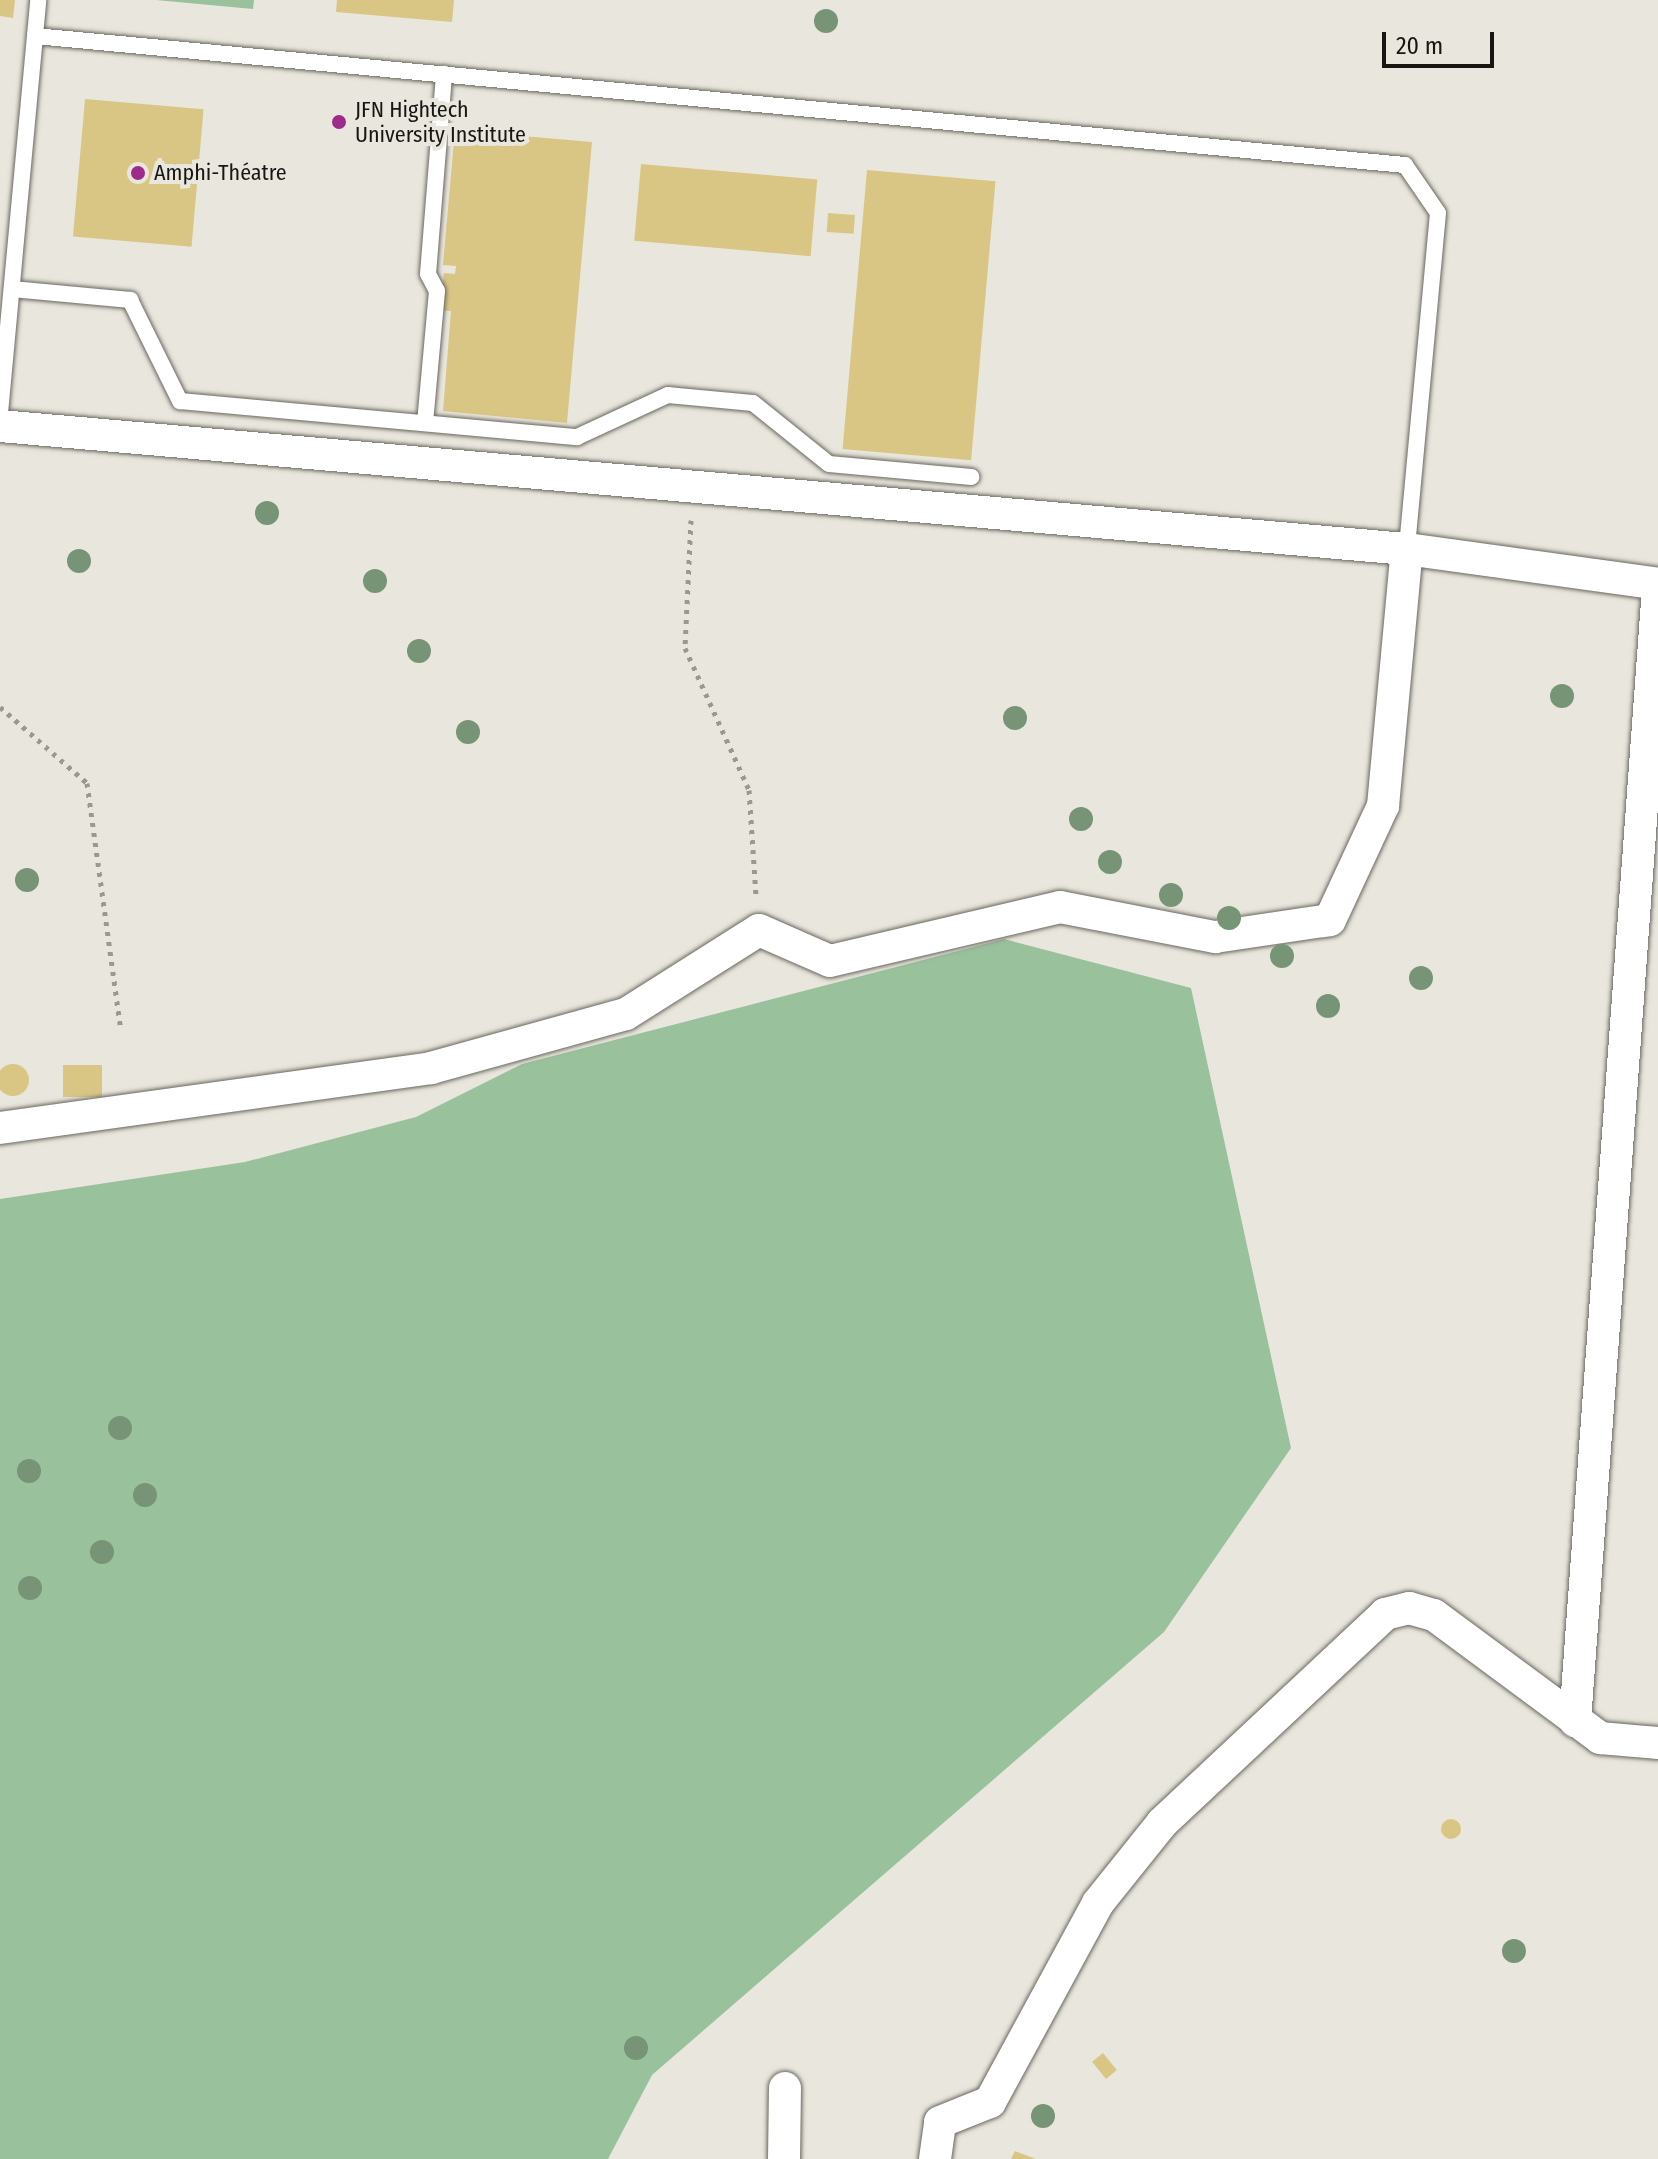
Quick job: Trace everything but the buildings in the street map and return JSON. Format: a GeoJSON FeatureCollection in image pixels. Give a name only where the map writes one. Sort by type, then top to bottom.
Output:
{"type":"FeatureCollection","features":[{"type":"Feature","properties":{"kind":"street"},"geometry":{"type":"LineString","coordinates":[[0,426],[693,491],[1407,549],[1658,585],[1575,1721]]}},
{"type":"Feature","properties":{"kind":"street"},"geometry":{"type":"LineString","coordinates":[[0,1128],[431,1068],[626,1014],[759,930],[830,961],[1060,907],[1215,937],[1330,920],[1383,806],[1407,549]]}},
{"type":"Feature","properties":{"kind":"street"},"geometry":{"type":"LineString","coordinates":[[935,2159],[940,2122],[990,2102],[1098,1903],[1162,1823],[1385,1614],[1409,1608],[1434,1615],[1600,1738],[1658,1743]]}},
{"type":"Feature","properties":{"kind":"street"},"geometry":{"type":"LineString","coordinates":[[784,2159],[785,2088]]}},
{"type":"Feature","properties":{"kind":"lane"},"geometry":{"type":"LineString","coordinates":[[0,413],[38,0]]}},
{"type":"Feature","properties":{"kind":"lane"},"geometry":{"type":"LineString","coordinates":[[35,36],[1405,165],[1438,213],[1407,549]]}},
{"type":"Feature","properties":{"kind":"lane"},"geometry":{"type":"LineString","coordinates":[[425,423],[444,74]]}},
{"type":"Feature","properties":{"kind":"lane"},"geometry":{"type":"LineString","coordinates":[[12,289],[130,300],[180,401],[577,437],[668,395],[753,403],[829,464],[971,477]]}},
{"type":"Feature","properties":{"kind":"path"},"geometry":{"type":"LineString","coordinates":[[693,491],[685,648],[749,790],[759,930]]}},
{"type":"Feature","properties":{"kind":"path"},"geometry":{"type":"LineString","coordinates":[[0,707],[87,783],[121,1030]]}},
{"type":"Feature","properties":{"kind":"green space"},"geometry":{"type":"Polygon","coordinates":[[[156,0],[254,0],[253,9],[156,0]]]}},
{"type":"Feature","properties":{"kind":"green space"},"geometry":{"type":"Polygon","coordinates":[[[1004,939],[1191,988],[1291,1448],[1164,1632],[652,2075],[608,2159],[0,2159],[0,1199],[245,1162],[416,1117],[522,1064],[1004,939]]]}},
{"type":"Feature","properties":{"kind":"place","name":"JFN Hightech University Institute"},"geometry":{"type":"Point","coordinates":[339,122]}},
{"type":"Feature","properties":{"kind":"place","name":"Amphi-Théatre"},"geometry":{"type":"Point","coordinates":[138,173]}}]}
